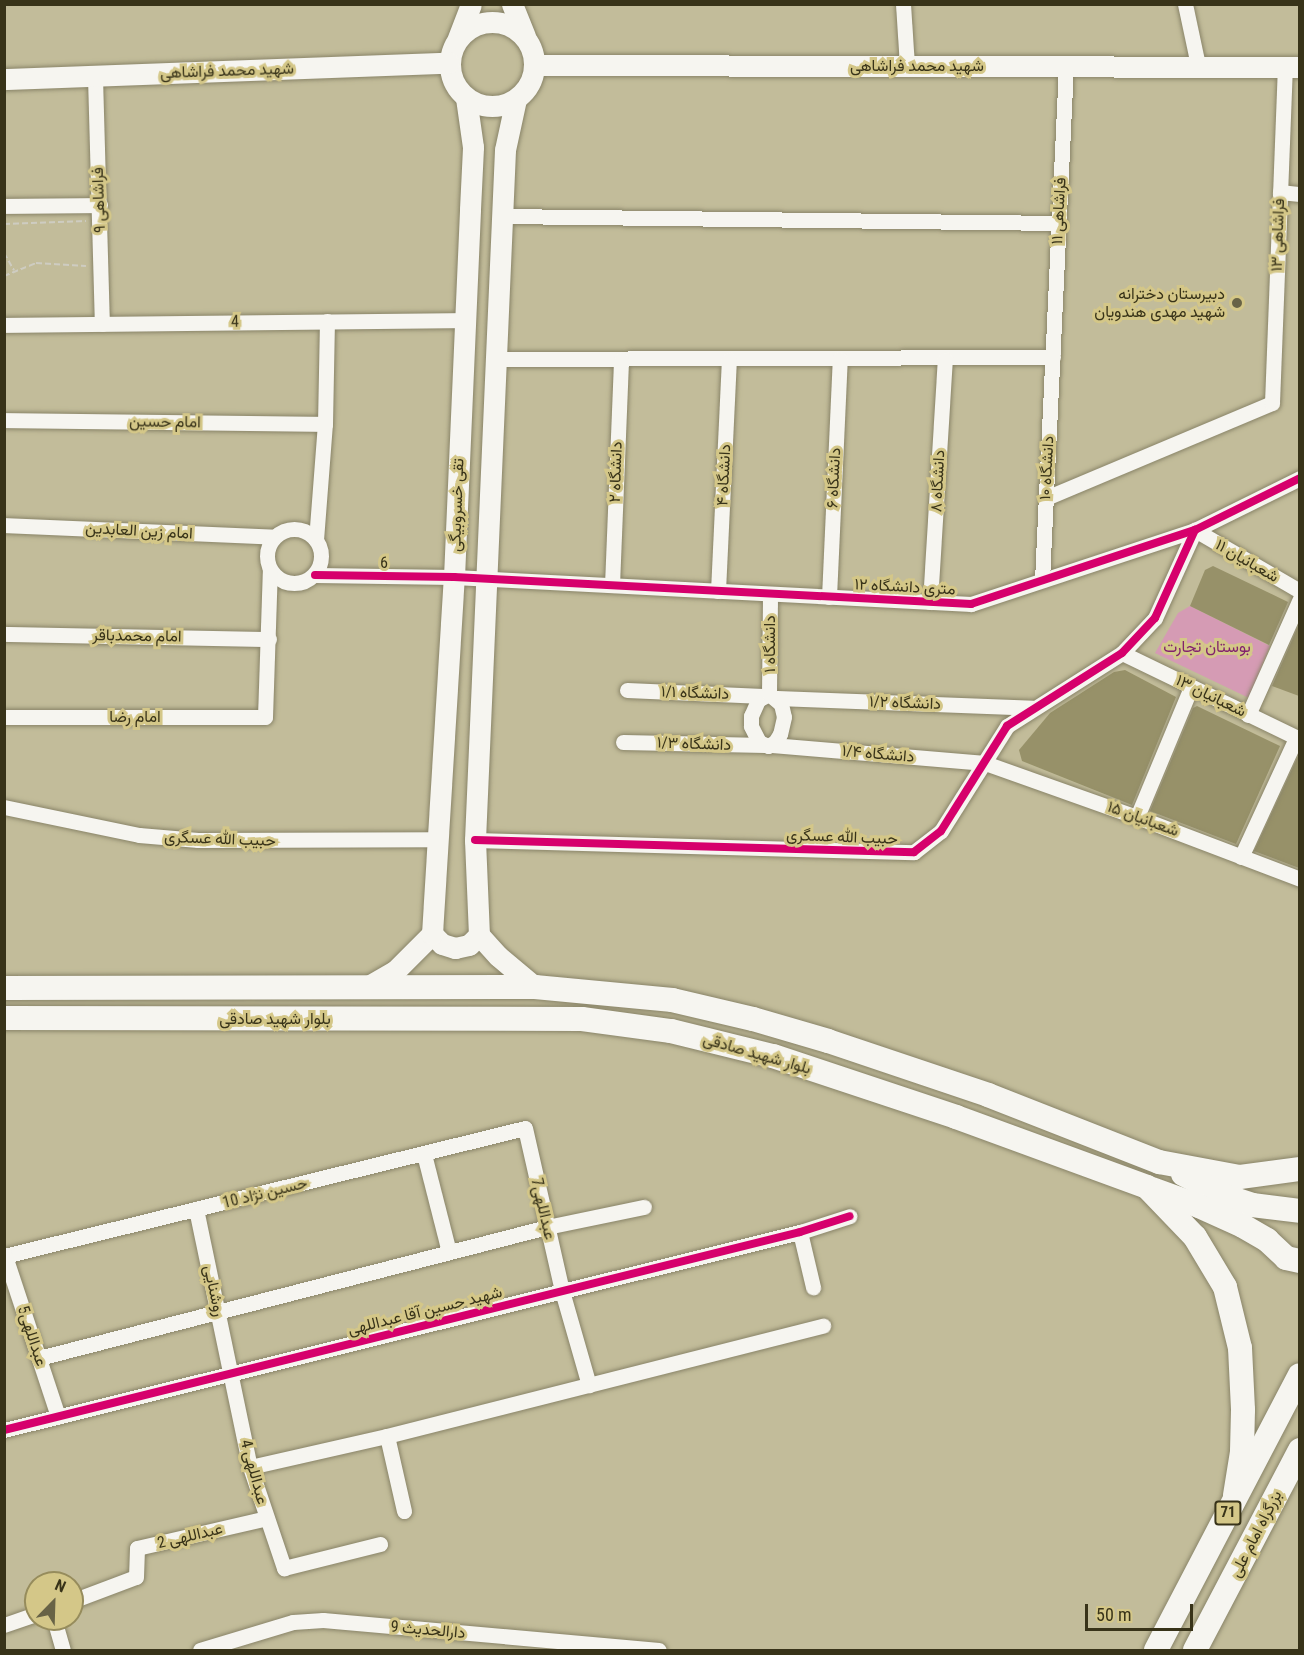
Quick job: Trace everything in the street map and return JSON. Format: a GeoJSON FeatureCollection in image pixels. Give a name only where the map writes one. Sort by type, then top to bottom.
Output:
{"type":"FeatureCollection","features":[{"type":"Feature","properties":{"kind":"main road"},"geometry":{"type":"LineString","coordinates":[[471,4],[449,63],[451,76],[466,98],[491,107],[516,99],[526,90],[535,65],[512,4]]}},
{"type":"Feature","properties":{"kind":"main road"},"geometry":{"type":"LineString","coordinates":[[458,38],[468,29],[493,22],[518,31],[527,40]]}},
{"type":"Feature","properties":{"kind":"main road","name":"شهید محمد فراشاهی"},"geometry":{"type":"LineString","coordinates":[[4,79],[449,63]]}},
{"type":"Feature","properties":{"kind":"main road","name":"شهید محمد فراشاهی"},"geometry":{"type":"LineString","coordinates":[[535,65],[1292,67]]}},
{"type":"Feature","properties":{"kind":"main road","name":"تقی خسروبیگی"},"geometry":{"type":"LineString","coordinates":[[432,934],[454,577],[473,147],[466,98]]}},
{"type":"Feature","properties":{"kind":"main road","name":"تقی خسروبیگی"},"geometry":{"type":"LineString","coordinates":[[479,935],[475,840],[485,579],[505,150],[516,99]]}},
{"type":"Feature","properties":{"kind":"main road"},"geometry":{"type":"LineString","coordinates":[[365,988],[395,971],[432,934],[442,944],[455,948],[469,945],[479,935],[498,956],[535,987]]}},
{"type":"Feature","properties":{"kind":"main road","name":"بلوار شهید صادقی"},"geometry":{"type":"LineString","coordinates":[[4,988],[535,987],[672,1000],[753,1019],[988,1095],[1159,1162],[1240,1177],[1299,1169]]}},
{"type":"Feature","properties":{"kind":"main road","name":"بلوار شهید صادقی"},"geometry":{"type":"LineString","coordinates":[[4,1018],[582,1019],[671,1031],[773,1056],[956,1118],[1147,1187],[1195,1238],[1225,1287],[1240,1348],[1243,1410],[1242,1452],[1233,1502]]}},
{"type":"Feature","properties":{"kind":"main road"},"geometry":{"type":"LineString","coordinates":[[1159,1162],[1228,1197],[1252,1205],[1299,1211]]}},
{"type":"Feature","properties":{"kind":"main road"},"geometry":{"type":"LineString","coordinates":[[1147,1187],[1199,1206],[1243,1226],[1267,1240],[1286,1258],[1299,1261]]}},
{"type":"Feature","properties":{"kind":"main road","name":"71"},"geometry":{"type":"LineString","coordinates":[[1156,1650],[1299,1375]]}},
{"type":"Feature","properties":{"kind":"main road","name":"بزرگراه امام علی"},"geometry":{"type":"LineString","coordinates":[[1196,1650],[1299,1450]]}},
{"type":"Feature","properties":{"kind":"street"},"geometry":{"type":"LineString","coordinates":[[903,4],[907,66]]}},
{"type":"Feature","properties":{"kind":"street"},"geometry":{"type":"LineString","coordinates":[[1185,4],[1198,65]]}},
{"type":"Feature","properties":{"kind":"street","name":"فراشاهی ۱۱"},"geometry":{"type":"LineString","coordinates":[[1053,357],[1066,66]]}},
{"type":"Feature","properties":{"kind":"street","name":"فراشاهی ۱۳"},"geometry":{"type":"LineString","coordinates":[[1046,498],[1272,403],[1280,192],[1292,67]]}},
{"type":"Feature","properties":{"kind":"street","name":"فراشاهی ۹"},"geometry":{"type":"LineString","coordinates":[[95,77],[102,324]]}},
{"type":"Feature","properties":{"kind":"street"},"geometry":{"type":"LineString","coordinates":[[1280,192],[1299,194]]}},
{"type":"Feature","properties":{"kind":"street"},"geometry":{"type":"LineString","coordinates":[[4,206],[100,205]]}},
{"type":"Feature","properties":{"kind":"street"},"geometry":{"type":"LineString","coordinates":[[502,216],[1058,223]]}},
{"type":"Feature","properties":{"kind":"street","name":"4"},"geometry":{"type":"LineString","coordinates":[[4,325],[465,320]]}},
{"type":"Feature","properties":{"kind":"street"},"geometry":{"type":"LineString","coordinates":[[316,540],[326,424],[327,321]]}},
{"type":"Feature","properties":{"kind":"street"},"geometry":{"type":"LineString","coordinates":[[495,359],[1053,357]]}},
{"type":"Feature","properties":{"kind":"street","name":"دانشگاه ۱۰"},"geometry":{"type":"LineString","coordinates":[[1042,580],[1053,357]]}},
{"type":"Feature","properties":{"kind":"street","name":"دانشگاه ۲"},"geometry":{"type":"LineString","coordinates":[[612,585],[621,359]]}},
{"type":"Feature","properties":{"kind":"street","name":"دانشگاه ۴"},"geometry":{"type":"LineString","coordinates":[[718,591],[729,359]]}},
{"type":"Feature","properties":{"kind":"street","name":"دانشگاه ۶"},"geometry":{"type":"LineString","coordinates":[[829,597],[840,359]]}},
{"type":"Feature","properties":{"kind":"street","name":"دانشگاه ۸"},"geometry":{"type":"LineString","coordinates":[[930,602],[945,359]]}},
{"type":"Feature","properties":{"kind":"street","name":"امام حسین"},"geometry":{"type":"LineString","coordinates":[[4,420],[326,424]]}},
{"type":"Feature","properties":{"kind":"street","name":"۱۲ متری دانشگاه"},"geometry":{"type":"LineString","coordinates":[[485,579],[971,604],[1195,530],[1299,478]]}},
{"type":"Feature","properties":{"kind":"street","name":"امام زین العابدین"},"geometry":{"type":"LineString","coordinates":[[4,525],[274,537]]}},
{"type":"Feature","properties":{"kind":"street"},"geometry":{"type":"LineString","coordinates":[[268,639],[270,570],[267,553],[274,537],[288,529],[304,530],[316,540],[322,554],[321,566],[315,575],[299,584],[282,582],[270,570]]}},
{"type":"Feature","properties":{"kind":"street","name":"شعبانیان ۱۱"},"geometry":{"type":"LineString","coordinates":[[1195,530],[1299,591]]}},
{"type":"Feature","properties":{"kind":"street","name":"حبیب الله عسگری"},"geometry":{"type":"LineString","coordinates":[[475,840],[914,852],[941,831],[1007,726],[1122,654],[1155,618],[1195,530]]}},
{"type":"Feature","properties":{"kind":"street","name":"6"},"geometry":{"type":"LineString","coordinates":[[315,575],[485,579]]}},
{"type":"Feature","properties":{"kind":"street","name":"دانشگاه ۱"},"geometry":{"type":"LineString","coordinates":[[770,594],[770,696]]}},
{"type":"Feature","properties":{"kind":"street"},"geometry":{"type":"LineString","coordinates":[[1248,715],[1299,598]]}},
{"type":"Feature","properties":{"kind":"street","name":"امام محمدباقر"},"geometry":{"type":"LineString","coordinates":[[4,634],[268,639]]}},
{"type":"Feature","properties":{"kind":"street","name":"امام رضا"},"geometry":{"type":"LineString","coordinates":[[4,717],[265,717],[268,639]]}},
{"type":"Feature","properties":{"kind":"street","name":"شعبانیان ۱۳"},"geometry":{"type":"LineString","coordinates":[[1122,654],[1298,738]]}},
{"type":"Feature","properties":{"kind":"street"},"geometry":{"type":"LineString","coordinates":[[1137,817],[1191,687]]}},
{"type":"Feature","properties":{"kind":"street","name":"دانشگاه ۱/۱"},"geometry":{"type":"LineString","coordinates":[[627,690],[770,696]]}},
{"type":"Feature","properties":{"kind":"street"},"geometry":{"type":"LineString","coordinates":[[770,696],[784,717],[780,735],[768,745],[754,735],[751,726],[754,706],[770,696]]}},
{"type":"Feature","properties":{"kind":"street","name":"دانشگاه ۱/۲"},"geometry":{"type":"LineString","coordinates":[[770,696],[1033,708]]}},
{"type":"Feature","properties":{"kind":"street"},"geometry":{"type":"LineString","coordinates":[[1241,857],[1298,738]]}},
{"type":"Feature","properties":{"kind":"street","name":"دانشگاه ۱/۳"},"geometry":{"type":"LineString","coordinates":[[623,742],[768,745]]}},
{"type":"Feature","properties":{"kind":"street","name":"دانشگاه ۱/۴"},"geometry":{"type":"LineString","coordinates":[[768,745],[985,763]]}},
{"type":"Feature","properties":{"kind":"street","name":"شعبانیان ۱۵"},"geometry":{"type":"LineString","coordinates":[[985,763],[1137,817],[1299,879]]}},
{"type":"Feature","properties":{"kind":"street","name":"حبیب الله عسگری"},"geometry":{"type":"LineString","coordinates":[[4,807],[139,835],[198,840],[438,839]]}},
{"type":"Feature","properties":{"kind":"street","name":"حسین نژاد 10"},"geometry":{"type":"LineString","coordinates":[[5,1256],[525,1128]]}},
{"type":"Feature","properties":{"kind":"street","name":"عبداللهی7"},"geometry":{"type":"LineString","coordinates":[[525,1128],[562,1291],[589,1385]]}},
{"type":"Feature","properties":{"kind":"street"},"geometry":{"type":"LineString","coordinates":[[424,1154],[449,1252]]}},
{"type":"Feature","properties":{"kind":"street"},"geometry":{"type":"LineString","coordinates":[[39,1358],[547,1227],[644,1207]]}},
{"type":"Feature","properties":{"kind":"street","name":"روشنایی"},"geometry":{"type":"LineString","coordinates":[[196,1209],[231,1373]]}},
{"type":"Feature","properties":{"kind":"street","name":"شهید حسین آقا عبداللهی"},"geometry":{"type":"LineString","coordinates":[[4,1430],[800,1232],[850,1216]]}},
{"type":"Feature","properties":{"kind":"street"},"geometry":{"type":"LineString","coordinates":[[800,1232],[813,1287]]}},
{"type":"Feature","properties":{"kind":"street","name":"عبداللهی5"},"geometry":{"type":"LineString","coordinates":[[5,1256],[58,1416]]}},
{"type":"Feature","properties":{"kind":"street"},"geometry":{"type":"LineString","coordinates":[[250,1467],[387,1436],[823,1326]]}},
{"type":"Feature","properties":{"kind":"street","name":"عبداللهی 4"},"geometry":{"type":"LineString","coordinates":[[231,1373],[250,1467],[284,1569],[380,1544]]}},
{"type":"Feature","properties":{"kind":"street"},"geometry":{"type":"LineString","coordinates":[[387,1436],[404,1511]]}},
{"type":"Feature","properties":{"kind":"street","name":"عبداللهی 2"},"geometry":{"type":"LineString","coordinates":[[84,1596],[136,1577],[137,1548],[267,1518]]}},
{"type":"Feature","properties":{"kind":"street"},"geometry":{"type":"LineString","coordinates":[[4,1625],[24,1618]]}},
{"type":"Feature","properties":{"kind":"street","name":"دارالحدیث 9"},"geometry":{"type":"LineString","coordinates":[[200,1650],[293,1622],[323,1620],[659,1650]]}},
{"type":"Feature","properties":{"kind":"street"},"geometry":{"type":"LineString","coordinates":[[57,1631],[63,1650]]}},
{"type":"Feature","properties":{"kind":"path"},"geometry":{"type":"LineString","coordinates":[[4,224],[88,221]]}},
{"type":"Feature","properties":{"kind":"path"},"geometry":{"type":"LineString","coordinates":[[4,253],[14,270]]}},
{"type":"Feature","properties":{"kind":"path"},"geometry":{"type":"LineString","coordinates":[[4,276],[36,263],[88,267]]}},
{"type":"Feature","properties":{"kind":"green space","name":"بوستان تجارت"},"geometry":{"type":"Polygon","coordinates":[[[1190,606],[1270,646],[1249,698],[1155,653],[1178,613],[1190,606]]]}},
{"type":"Feature","properties":{"kind":"building"},"geometry":{"type":"Polygon","coordinates":[[[1213,566],[1288,602],[1269,645],[1190,606],[1205,570],[1213,566]]]}},
{"type":"Feature","properties":{"kind":"building"},"geometry":{"type":"Polygon","coordinates":[[[1299,624],[1299,696],[1272,686],[1299,624]]]}},
{"type":"Feature","properties":{"kind":"building"},"geometry":{"type":"Polygon","coordinates":[[[1125,670],[1176,697],[1132,805],[1022,761],[1019,750],[1050,713],[1114,672],[1125,670]]]}},
{"type":"Feature","properties":{"kind":"building"},"geometry":{"type":"Polygon","coordinates":[[[1197,706],[1280,746],[1236,844],[1150,811],[1193,708],[1197,706]]]}},
{"type":"Feature","properties":{"kind":"building"},"geometry":{"type":"Polygon","coordinates":[[[1299,754],[1299,868],[1254,851],[1299,754]]]}},
{"type":"Feature","properties":{"kind":"cycle path"},"geometry":{"type":"LineString","coordinates":[[315,575],[454,577],[971,604],[1195,530],[1300,478]]}},
{"type":"Feature","properties":{"kind":"cycle path"},"geometry":{"type":"LineString","coordinates":[[475,840],[914,852],[941,831],[1007,726],[1122,653],[1155,618],[1195,530]]}},
{"type":"Feature","properties":{"kind":"cycle path"},"geometry":{"type":"LineString","coordinates":[[4,1430],[800,1232],[850,1216]]}},
{"type":"Feature","properties":{"kind":"place","name":"دبیرستان دخترانه شهید مهدی هندویان"},"geometry":{"type":"Point","coordinates":[1237,303]}}]}
